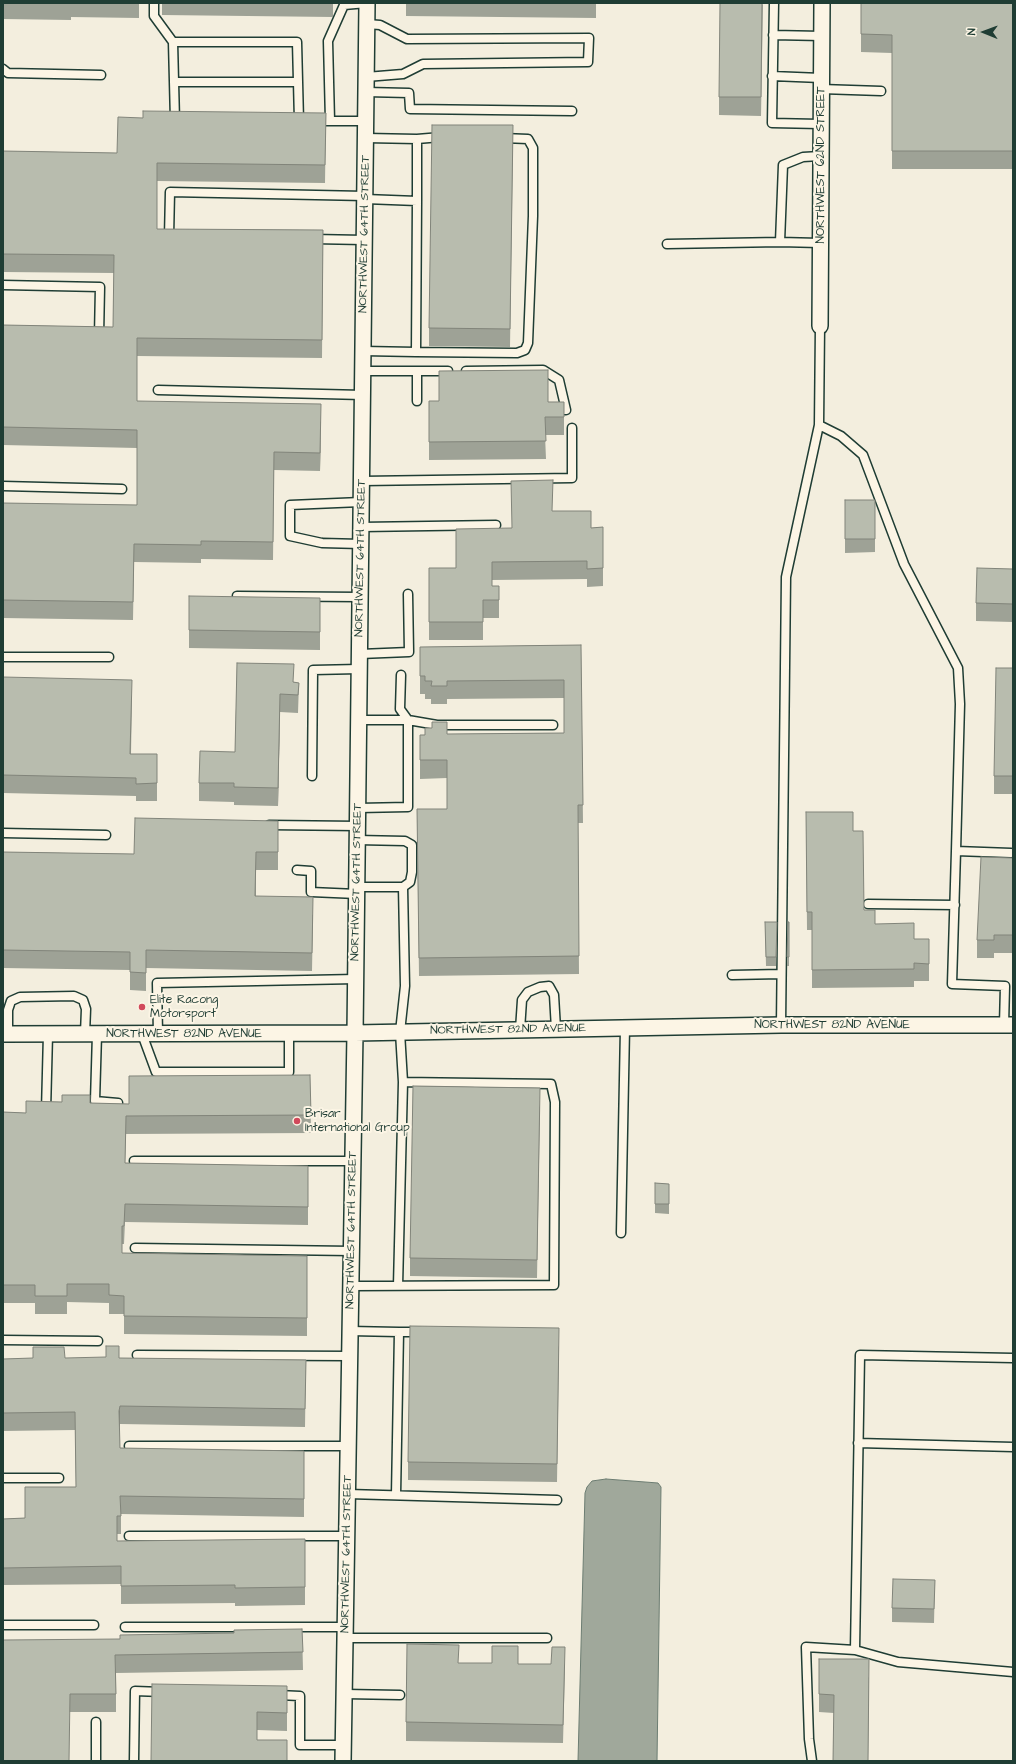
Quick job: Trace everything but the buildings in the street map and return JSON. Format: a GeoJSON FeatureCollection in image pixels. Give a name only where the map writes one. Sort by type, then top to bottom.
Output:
{"type":"FeatureCollection","features":[{"type":"Feature","properties":{"kind":"street","name":"NORTHWEST 64TH STREET"},"geometry":{"type":"LineString","coordinates":[[343,1761],[358,833],[367,3]]}},
{"type":"Feature","properties":{"kind":"street","name":"NORTHWEST 62ND STREET"},"geometry":{"type":"LineString","coordinates":[[820,326],[820,124],[822,3]]}},
{"type":"Feature","properties":{"kind":"street","name":"NORTHWEST 82ND AVENUE"},"geometry":{"type":"LineString","coordinates":[[5,1034],[355,1033],[781,1025],[1009,1025]]}},
{"type":"Feature","properties":{"kind":"lane"},"geometry":{"type":"LineString","coordinates":[[154,3],[154,16],[173,42],[174,121],[182,121]]}},
{"type":"Feature","properties":{"kind":"lane"},"geometry":{"type":"LineString","coordinates":[[330,121],[328,41],[344,5],[367,3]]}},
{"type":"Feature","properties":{"kind":"lane"},"geometry":{"type":"LineString","coordinates":[[774,3],[772,123],[820,124]]}},
{"type":"Feature","properties":{"kind":"lane"},"geometry":{"type":"LineString","coordinates":[[366,85],[403,74],[423,64],[588,62],[589,38],[407,39],[380,25],[367,24]]}},
{"type":"Feature","properties":{"kind":"lane"},"geometry":{"type":"LineString","coordinates":[[773,35],[822,36]]}},
{"type":"Feature","properties":{"kind":"lane"},"geometry":{"type":"LineString","coordinates":[[173,42],[297,42],[298,82],[295,121],[366,121]]}},
{"type":"Feature","properties":{"kind":"lane"},"geometry":{"type":"LineString","coordinates":[[3,69],[8,73],[101,75]]}},
{"type":"Feature","properties":{"kind":"lane"},"geometry":{"type":"LineString","coordinates":[[772,76],[881,91]]}},
{"type":"Feature","properties":{"kind":"lane"},"geometry":{"type":"LineString","coordinates":[[174,82],[298,82]]}},
{"type":"Feature","properties":{"kind":"lane"},"geometry":{"type":"LineString","coordinates":[[366,85],[409,93],[410,109],[572,111]]}},
{"type":"Feature","properties":{"kind":"lane"},"geometry":{"type":"LineString","coordinates":[[366,138],[417,139],[422,137],[452,137]]}},
{"type":"Feature","properties":{"kind":"lane"},"geometry":{"type":"LineString","coordinates":[[363,351],[517,354],[525,350],[528,343],[533,216],[533,148],[528,140],[523,138],[492,138]]}},
{"type":"Feature","properties":{"kind":"lane"},"geometry":{"type":"LineString","coordinates":[[416,352],[417,139]]}},
{"type":"Feature","properties":{"kind":"lane"},"geometry":{"type":"LineString","coordinates":[[780,242],[783,165],[803,157],[820,156]]}},
{"type":"Feature","properties":{"kind":"lane"},"geometry":{"type":"LineString","coordinates":[[184,237],[169,237],[170,192],[417,201]]}},
{"type":"Feature","properties":{"kind":"lane"},"geometry":{"type":"LineString","coordinates":[[302,239],[364,240]]}},
{"type":"Feature","properties":{"kind":"lane"},"geometry":{"type":"LineString","coordinates":[[668,244],[780,242],[820,243]]}},
{"type":"Feature","properties":{"kind":"lane"},"geometry":{"type":"LineString","coordinates":[[3,285],[100,287],[99,338],[92,338]]}},
{"type":"Feature","properties":{"kind":"lane"},"geometry":{"type":"LineString","coordinates":[[781,1025],[786,578],[819,425],[820,326]]}},
{"type":"Feature","properties":{"kind":"lane"},"geometry":{"type":"LineString","coordinates":[[363,371],[543,370],[558,380],[566,410]]}},
{"type":"Feature","properties":{"kind":"lane"},"geometry":{"type":"LineString","coordinates":[[417,371],[417,401]]}},
{"type":"Feature","properties":{"kind":"lane"},"geometry":{"type":"LineString","coordinates":[[158,390],[363,395]]}},
{"type":"Feature","properties":{"kind":"lane"},"geometry":{"type":"LineString","coordinates":[[819,425],[841,436],[864,456],[904,564],[958,668],[960,704],[952,984],[1005,986],[1009,1025]]}},
{"type":"Feature","properties":{"kind":"lane"},"geometry":{"type":"LineString","coordinates":[[362,481],[572,478],[572,428]]}},
{"type":"Feature","properties":{"kind":"lane"},"geometry":{"type":"LineString","coordinates":[[3,486],[122,488]]}},
{"type":"Feature","properties":{"kind":"lane"},"geometry":{"type":"LineString","coordinates":[[361,502],[290,505],[290,536],[322,543],[361,544]]}},
{"type":"Feature","properties":{"kind":"lane"},"geometry":{"type":"LineString","coordinates":[[361,527],[496,525]]}},
{"type":"Feature","properties":{"kind":"lane"},"geometry":{"type":"LineString","coordinates":[[312,776],[313,670],[409,652],[408,594]]}},
{"type":"Feature","properties":{"kind":"lane"},"geometry":{"type":"LineString","coordinates":[[237,596],[360,597]]}},
{"type":"Feature","properties":{"kind":"lane"},"geometry":{"type":"LineString","coordinates":[[3,657],[109,657]]}},
{"type":"Feature","properties":{"kind":"lane"},"geometry":{"type":"LineString","coordinates":[[358,808],[408,807],[408,720],[400,709],[401,676]]}},
{"type":"Feature","properties":{"kind":"lane"},"geometry":{"type":"LineString","coordinates":[[359,720],[408,720],[437,725],[553,725]]}},
{"type":"Feature","properties":{"kind":"lane"},"geometry":{"type":"LineString","coordinates":[[257,824],[358,833],[405,841],[412,844],[412,872],[410,882],[403,887],[357,891],[311,892],[311,871],[297,870]]}},
{"type":"Feature","properties":{"kind":"lane"},"geometry":{"type":"LineString","coordinates":[[3,833],[106,835]]}},
{"type":"Feature","properties":{"kind":"lane"},"geometry":{"type":"LineString","coordinates":[[956,851],[1011,852]]}},
{"type":"Feature","properties":{"kind":"lane"},"geometry":{"type":"LineString","coordinates":[[398,1286],[403,1082],[400,1032],[405,986],[403,887]]}},
{"type":"Feature","properties":{"kind":"lane"},"geometry":{"type":"LineString","coordinates":[[868,904],[955,905]]}},
{"type":"Feature","properties":{"kind":"lane"},"geometry":{"type":"LineString","coordinates":[[732,975],[781,974]]}},
{"type":"Feature","properties":{"kind":"lane"},"geometry":{"type":"LineString","coordinates":[[158,1034],[157,983],[356,979]]}},
{"type":"Feature","properties":{"kind":"lane"},"geometry":{"type":"LineString","coordinates":[[520,1030],[522,1000],[528,992],[540,987],[549,986],[554,995],[556,1029]]}},
{"type":"Feature","properties":{"kind":"lane"},"geometry":{"type":"LineString","coordinates":[[5,1034],[8,1010],[12,1001],[20,997],[74,996],[83,1000],[91,1034],[96,1101],[118,1103]]}},
{"type":"Feature","properties":{"kind":"lane"},"geometry":{"type":"LineString","coordinates":[[621,1232],[625,1028]]}},
{"type":"Feature","properties":{"kind":"lane"},"geometry":{"type":"LineString","coordinates":[[142,1034],[156,1072],[289,1072],[289,1033]]}},
{"type":"Feature","properties":{"kind":"lane"},"geometry":{"type":"LineString","coordinates":[[46,1113],[48,1034]]}},
{"type":"Feature","properties":{"kind":"lane"},"geometry":{"type":"LineString","coordinates":[[351,1286],[554,1285],[555,1102],[551,1084],[403,1082]]}},
{"type":"Feature","properties":{"kind":"lane"},"geometry":{"type":"LineString","coordinates":[[134,1161],[353,1161]]}},
{"type":"Feature","properties":{"kind":"lane"},"geometry":{"type":"LineString","coordinates":[[134,1248],[352,1251]]}},
{"type":"Feature","properties":{"kind":"lane"},"geometry":{"type":"LineString","coordinates":[[350,1331],[430,1333]]}},
{"type":"Feature","properties":{"kind":"lane"},"geometry":{"type":"LineString","coordinates":[[396,1496],[399,1332]]}},
{"type":"Feature","properties":{"kind":"lane"},"geometry":{"type":"LineString","coordinates":[[3,1340],[98,1341]]}},
{"type":"Feature","properties":{"kind":"lane"},"geometry":{"type":"LineString","coordinates":[[137,1355],[350,1356]]}},
{"type":"Feature","properties":{"kind":"lane"},"geometry":{"type":"LineString","coordinates":[[855,1650],[860,1355],[1013,1358]]}},
{"type":"Feature","properties":{"kind":"lane"},"geometry":{"type":"LineString","coordinates":[[858,1442],[1013,1447]]}},
{"type":"Feature","properties":{"kind":"lane"},"geometry":{"type":"LineString","coordinates":[[129,1446],[349,1446]]}},
{"type":"Feature","properties":{"kind":"lane"},"geometry":{"type":"LineString","coordinates":[[3,1478],[59,1478]]}},
{"type":"Feature","properties":{"kind":"lane"},"geometry":{"type":"LineString","coordinates":[[348,1494],[557,1500]]}},
{"type":"Feature","properties":{"kind":"lane"},"geometry":{"type":"LineString","coordinates":[[129,1536],[347,1536]]}},
{"type":"Feature","properties":{"kind":"lane"},"geometry":{"type":"LineString","coordinates":[[3,1625],[94,1625]]}},
{"type":"Feature","properties":{"kind":"lane"},"geometry":{"type":"LineString","coordinates":[[125,1627],[547,1638]]}},
{"type":"Feature","properties":{"kind":"lane"},"geometry":{"type":"LineString","coordinates":[[812,1761],[809,1739],[806,1647],[855,1650],[898,1662],[1013,1672]]}},
{"type":"Feature","properties":{"kind":"lane"},"geometry":{"type":"LineString","coordinates":[[134,1761],[136,1691],[167,1692]]}},
{"type":"Feature","properties":{"kind":"lane"},"geometry":{"type":"LineString","coordinates":[[345,1694],[400,1695]]}},
{"type":"Feature","properties":{"kind":"lane"},"geometry":{"type":"LineString","coordinates":[[269,1695],[300,1696],[300,1745],[344,1746]]}},
{"type":"Feature","properties":{"kind":"lane"},"geometry":{"type":"LineString","coordinates":[[96,1722],[96,1761]]}},
{"type":"Feature","properties":{"kind":"shaded area"},"geometry":{"type":"Polygon","coordinates":[[[606,1479],[658,1483],[661,1487],[657,1761],[578,1761],[585,1493],[587,1487],[592,1481],[606,1479]]]}},
{"type":"Feature","properties":{"kind":"place","name":"Elite Racong Motorsport"},"geometry":{"type":"Point","coordinates":[142,1007]}},
{"type":"Feature","properties":{"kind":"place","name":"Brisar International Group"},"geometry":{"type":"Point","coordinates":[297,1121]}}]}
